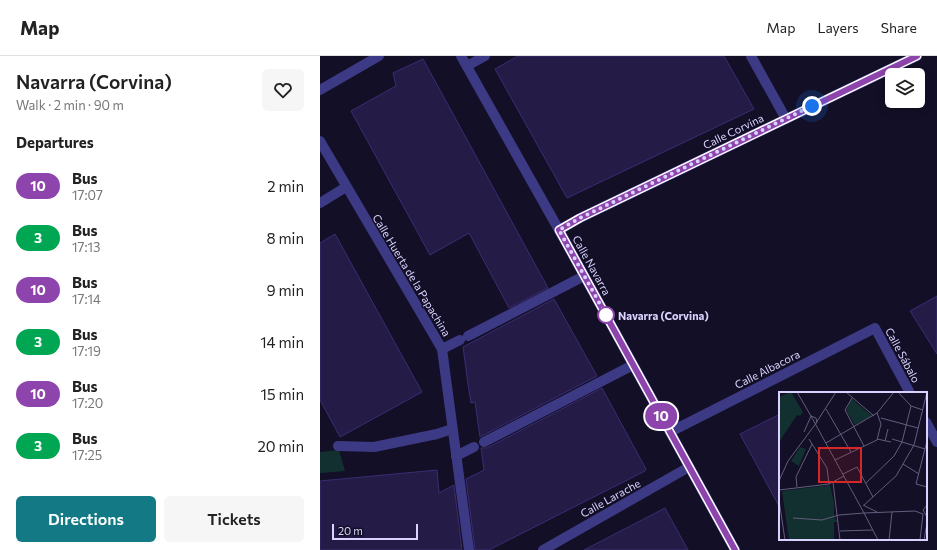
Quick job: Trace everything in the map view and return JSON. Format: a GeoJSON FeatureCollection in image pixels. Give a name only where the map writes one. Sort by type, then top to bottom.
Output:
{"type":"FeatureCollection","features":[{"type":"Feature","properties":{"kind":"street"},"geometry":{"type":"LineString","coordinates":[[320,90],[379,56]]}},
{"type":"Feature","properties":{"kind":"street","name":"Calle Navarra"},"geometry":{"type":"LineString","coordinates":[[461,56],[559,230],[735,550]]}},
{"type":"Feature","properties":{"kind":"street"},"geometry":{"type":"LineString","coordinates":[[467,66],[485,56]]}},
{"type":"Feature","properties":{"kind":"street"},"geometry":{"type":"LineString","coordinates":[[751,56],[786,119]]}},
{"type":"Feature","properties":{"kind":"street","name":"Calle Corvina"},"geometry":{"type":"LineString","coordinates":[[559,230],[580,218],[917,56]]}},
{"type":"Feature","properties":{"kind":"street","name":"Calle Huerta de la Papachina"},"geometry":{"type":"LineString","coordinates":[[320,141],[442,349],[469,550]]}},
{"type":"Feature","properties":{"kind":"street"},"geometry":{"type":"LineString","coordinates":[[320,203],[346,187]]}},
{"type":"Feature","properties":{"kind":"street"},"geometry":{"type":"LineString","coordinates":[[442,349],[584,276]]}},
{"type":"Feature","properties":{"kind":"street","name":"Calle Sábalo"},"geometry":{"type":"LineString","coordinates":[[875,328],[909,392]]}},
{"type":"Feature","properties":{"kind":"street","name":"Calle Albacora"},"geometry":{"type":"LineString","coordinates":[[670,432],[875,328]]}},
{"type":"Feature","properties":{"kind":"street"},"geometry":{"type":"LineString","coordinates":[[456,456],[633,365]]}},
{"type":"Feature","properties":{"kind":"street"},"geometry":{"type":"LineString","coordinates":[[927,424],[937,442]]}},
{"type":"Feature","properties":{"kind":"street"},"geometry":{"type":"LineString","coordinates":[[338,446],[374,447],[437,434],[452,429]]}},
{"type":"Feature","properties":{"kind":"street","name":"Calle Larache"},"geometry":{"type":"LineString","coordinates":[[543,550],[689,467]]}},
{"type":"Feature","properties":{"kind":"green space"},"geometry":{"type":"Polygon","coordinates":[[[339,450],[345,471],[320,473],[320,452],[339,450]]]}},
{"type":"Feature","properties":{"kind":"building"},"geometry":{"type":"Polygon","coordinates":[[[518,56],[724,56],[754,109],[567,198],[495,69],[518,56]]]}},
{"type":"Feature","properties":{"kind":"building"},"geometry":{"type":"Polygon","coordinates":[[[423,59],[548,288],[509,308],[469,233],[430,255],[351,111],[396,86],[393,73],[423,59]]]}},
{"type":"Feature","properties":{"kind":"building"},"geometry":{"type":"Polygon","coordinates":[[[335,234],[422,392],[340,437],[320,400],[320,243],[335,234]]]}},
{"type":"Feature","properties":{"kind":"building"},"geometry":{"type":"Polygon","coordinates":[[[937,296],[937,354],[910,311],[937,296]]]}},
{"type":"Feature","properties":{"kind":"building"},"geometry":{"type":"Polygon","coordinates":[[[554,299],[597,376],[480,437],[475,402],[471,403],[463,347],[554,299]]]}},
{"type":"Feature","properties":{"kind":"building"},"geometry":{"type":"Polygon","coordinates":[[[602,388],[646,469],[645,471],[489,550],[475,550],[466,479],[484,470],[481,448],[487,448],[602,388]]]}},
{"type":"Feature","properties":{"kind":"building"},"geometry":{"type":"Polygon","coordinates":[[[779,414],[779,506],[740,434],[779,414]]]}},
{"type":"Feature","properties":{"kind":"building"},"geometry":{"type":"Polygon","coordinates":[[[437,470],[439,493],[454,485],[462,550],[320,550],[320,481],[437,470]]]}},
{"type":"Feature","properties":{"kind":"building"},"geometry":{"type":"Polygon","coordinates":[[[665,508],[688,550],[584,550],[665,508]]]}},
{"type":"Feature","properties":{"kind":"bus line","name":"10"},"geometry":{"type":"LineString","coordinates":[[735,550],[559,230],[580,218],[917,56]]}},
{"type":"Feature","properties":{"kind":"place","name":"Navarra (Corvina)"},"geometry":{"type":"Point","coordinates":[606,315]}},
{"type":"Feature","properties":{"kind":"route"},"geometry":{"type":"LineString","coordinates":[[606,315],[559,230],[580,218],[812,106]]}}]}
